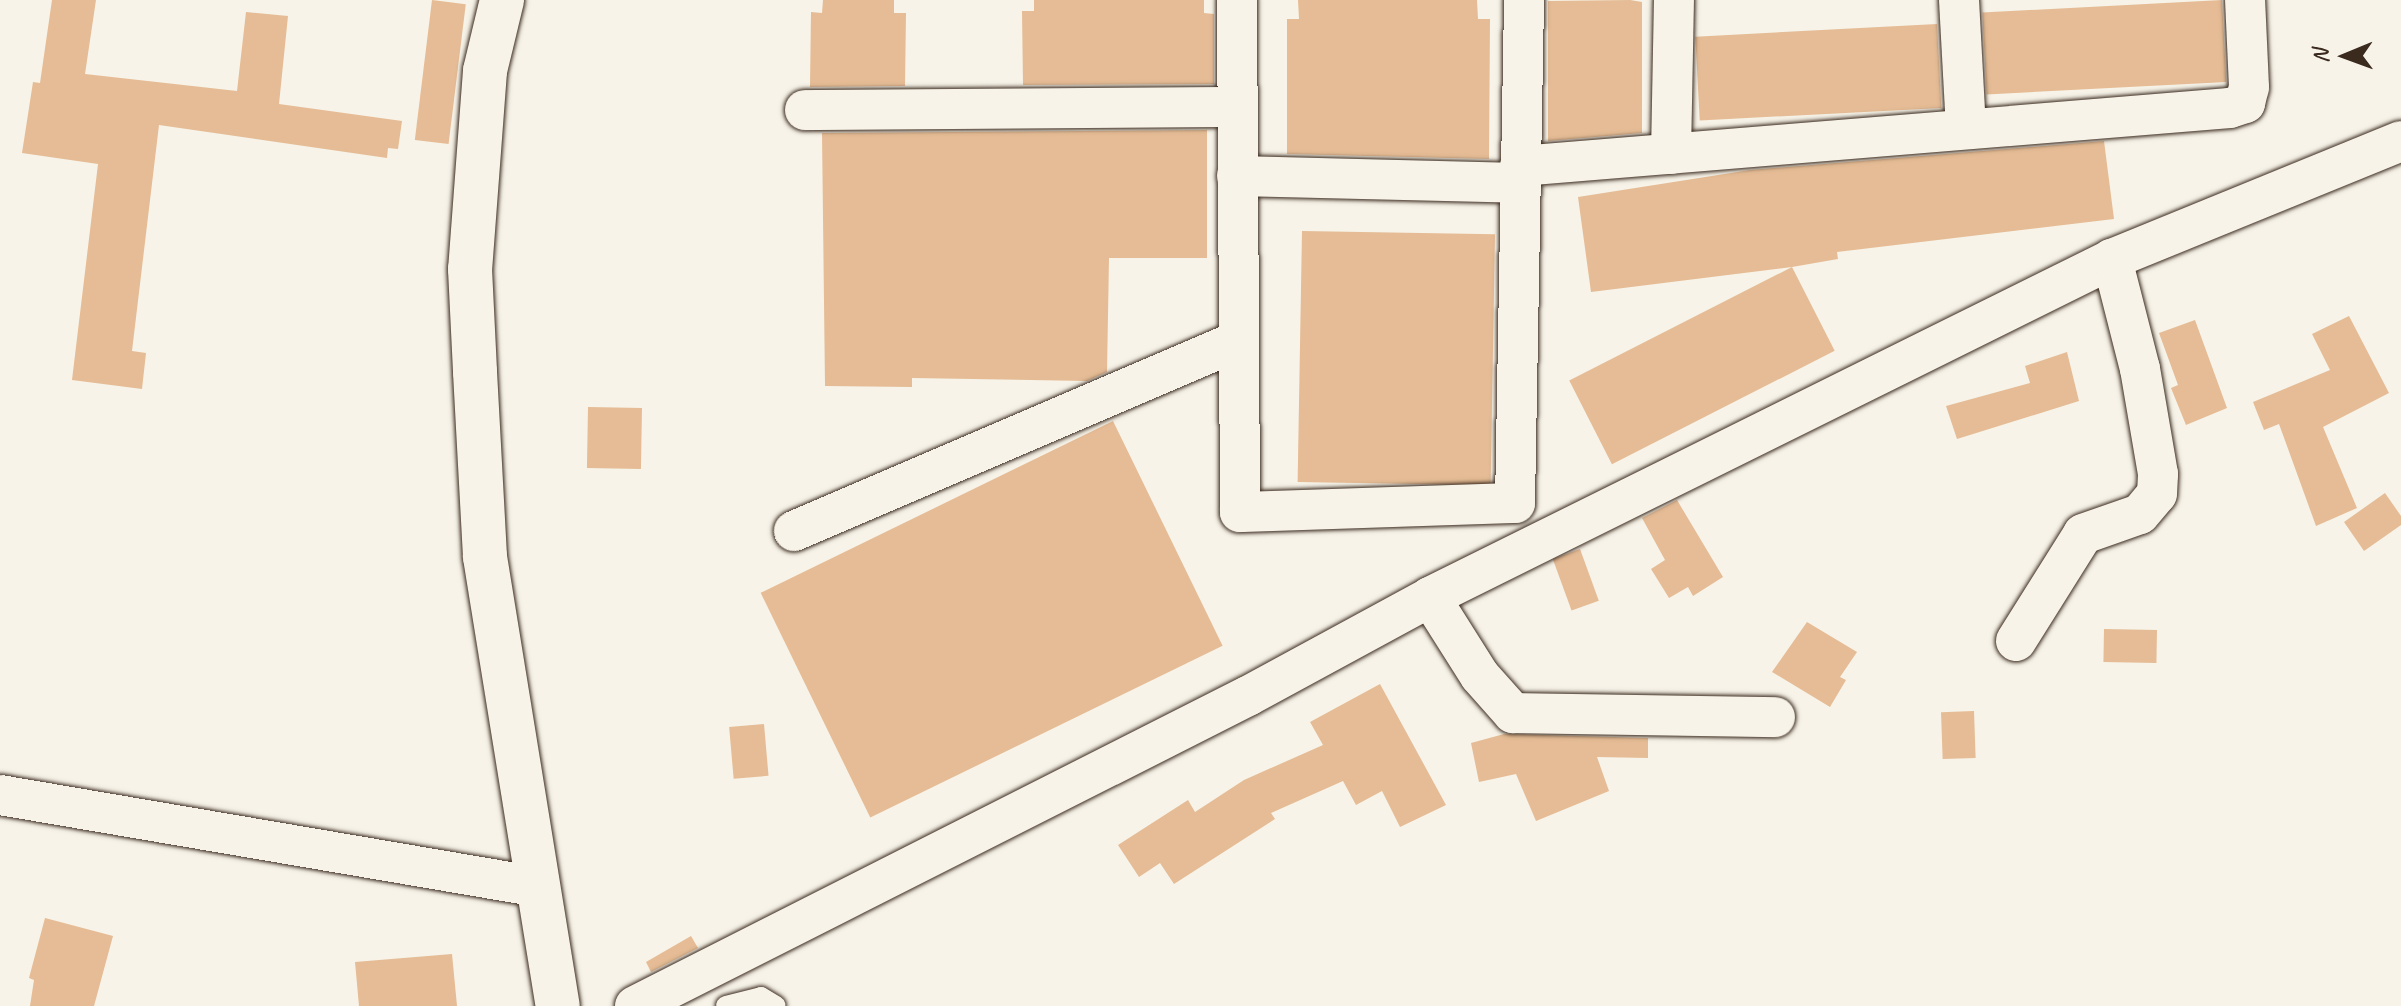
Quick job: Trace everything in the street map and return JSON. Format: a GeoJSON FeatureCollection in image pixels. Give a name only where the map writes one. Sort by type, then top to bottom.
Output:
{"type":"FeatureCollection","features":[{"type":"Feature","properties":{"kind":"street"},"geometry":{"type":"LineString","coordinates":[[502,0],[485,71],[470,269],[485,557],[558,1006]]}},
{"type":"Feature","properties":{"kind":"street"},"geometry":{"type":"LineString","coordinates":[[1237,0],[1236,342],[1240,512],[1515,503],[1524,0]]}},
{"type":"Feature","properties":{"kind":"street"},"geometry":{"type":"LineString","coordinates":[[1671,154],[1674,0]]}},
{"type":"Feature","properties":{"kind":"street"},"geometry":{"type":"LineString","coordinates":[[1959,0],[1966,128]]}},
{"type":"Feature","properties":{"kind":"street"},"geometry":{"type":"LineString","coordinates":[[1237,176],[1519,174],[1671,154],[2230,108],[2245,103],[2249,87],[2245,0]]}},
{"type":"Feature","properties":{"kind":"street"},"geometry":{"type":"LineString","coordinates":[[805,110],[1237,107]]}},
{"type":"Feature","properties":{"kind":"street"},"geometry":{"type":"LineString","coordinates":[[635,1006],[1248,696],[1430,597],[2112,259],[2401,141]]}},
{"type":"Feature","properties":{"kind":"street"},"geometry":{"type":"LineString","coordinates":[[2016,641],[2083,534],[2140,514],[2157,494],[2158,474],[2140,369],[2112,259]]}},
{"type":"Feature","properties":{"kind":"street"},"geometry":{"type":"LineString","coordinates":[[794,531],[1236,342]]}},
{"type":"Feature","properties":{"kind":"street"},"geometry":{"type":"LineString","coordinates":[[1430,597],[1480,676],[1513,713],[1775,717]]}},
{"type":"Feature","properties":{"kind":"street"},"geometry":{"type":"LineString","coordinates":[[0,795],[539,887]]}},
{"type":"Feature","properties":{"kind":"lane"},"geometry":{"type":"LineString","coordinates":[[726,1006],[761,997],[776,1006]]}},
{"type":"Feature","properties":{"kind":"building"},"geometry":{"type":"Polygon","coordinates":[[[52,0],[96,0],[85,74],[237,91],[246,12],[288,16],[279,104],[402,121],[398,149],[388,148],[387,158],[159,125],[132,351],[146,353],[142,389],[72,380],[98,164],[22,153],[33,82],[40,83],[52,0]]]}},
{"type":"Feature","properties":{"kind":"building"},"geometry":{"type":"Polygon","coordinates":[[[432,0],[466,4],[449,144],[415,140],[432,0]]]}},
{"type":"Feature","properties":{"kind":"building"},"geometry":{"type":"Polygon","coordinates":[[[823,0],[894,0],[894,13],[906,13],[905,86],[810,87],[811,12],[822,13],[823,0]]]}},
{"type":"Feature","properties":{"kind":"building"},"geometry":{"type":"Polygon","coordinates":[[[1034,0],[1204,0],[1204,13],[1214,14],[1214,84],[1023,85],[1022,11],[1034,11],[1034,0]]]}},
{"type":"Feature","properties":{"kind":"building"},"geometry":{"type":"Polygon","coordinates":[[[1298,0],[1477,0],[1478,19],[1490,19],[1489,159],[1287,154],[1287,19],[1299,19],[1298,0]]]}},
{"type":"Feature","properties":{"kind":"building"},"geometry":{"type":"Polygon","coordinates":[[[2222,0],[2226,82],[1987,94],[1982,13],[2222,0]]]}},
{"type":"Feature","properties":{"kind":"building"},"geometry":{"type":"Polygon","coordinates":[[[1548,1],[1642,2],[1642,133],[1548,141],[1548,1]]]}},
{"type":"Feature","properties":{"kind":"building"},"geometry":{"type":"Polygon","coordinates":[[[1937,24],[1941,108],[1700,121],[1695,37],[1937,24]]]}},
{"type":"Feature","properties":{"kind":"building"},"geometry":{"type":"Polygon","coordinates":[[[1207,130],[1207,258],[1109,258],[1107,372],[1087,381],[912,378],[912,387],[825,386],[822,133],[1207,130]]]}},
{"type":"Feature","properties":{"kind":"building"},"geometry":{"type":"Polygon","coordinates":[[[2104,141],[2114,219],[1837,252],[1838,259],[1792,267],[1591,292],[1578,197],[1750,170],[2104,141]]]}},
{"type":"Feature","properties":{"kind":"building"},"geometry":{"type":"Polygon","coordinates":[[[1302,231],[1495,234],[1491,485],[1298,482],[1302,231]]]}},
{"type":"Feature","properties":{"kind":"building"},"geometry":{"type":"Polygon","coordinates":[[[1792,267],[1835,351],[1612,464],[1569,380],[1792,267]]]}},
{"type":"Feature","properties":{"kind":"building"},"geometry":{"type":"Polygon","coordinates":[[[2349,316],[2389,393],[2323,427],[2357,508],[2316,526],[2279,424],[2264,430],[2253,402],[2330,370],[2312,334],[2349,316]]]}},
{"type":"Feature","properties":{"kind":"building"},"geometry":{"type":"Polygon","coordinates":[[[2195,320],[2227,408],[2186,425],[2171,388],[2178,385],[2159,333],[2195,320]]]}},
{"type":"Feature","properties":{"kind":"building"},"geometry":{"type":"Polygon","coordinates":[[[2067,352],[2079,401],[1957,439],[1946,406],[2030,383],[2025,366],[2067,352]]]}},
{"type":"Feature","properties":{"kind":"building"},"geometry":{"type":"Polygon","coordinates":[[[588,407],[642,408],[641,469],[587,468],[588,407]]]}},
{"type":"Feature","properties":{"kind":"building"},"geometry":{"type":"Polygon","coordinates":[[[1113,421],[1223,646],[870,818],[761,593],[1113,421]]]}},
{"type":"Feature","properties":{"kind":"building"},"geometry":{"type":"Polygon","coordinates":[[[2385,493],[2401,516],[2401,525],[2364,551],[2344,522],[2385,493]]]}},
{"type":"Feature","properties":{"kind":"building"},"geometry":{"type":"Polygon","coordinates":[[[1677,500],[1723,577],[1693,596],[1688,587],[1669,598],[1651,569],[1665,560],[1642,518],[1677,500]]]}},
{"type":"Feature","properties":{"kind":"building"},"geometry":{"type":"Polygon","coordinates":[[[1580,549],[1599,601],[1572,611],[1553,559],[1580,549]]]}},
{"type":"Feature","properties":{"kind":"building"},"geometry":{"type":"Polygon","coordinates":[[[1807,622],[1857,652],[1840,677],[1846,680],[1830,707],[1772,672],[1807,622]]]}},
{"type":"Feature","properties":{"kind":"building"},"geometry":{"type":"Polygon","coordinates":[[[2104,629],[2157,630],[2156,663],[2103,662],[2104,629]]]}},
{"type":"Feature","properties":{"kind":"building"},"geometry":{"type":"Polygon","coordinates":[[[1380,684],[1446,805],[1400,827],[1382,791],[1356,805],[1343,781],[1271,813],[1275,819],[1174,884],[1160,863],[1139,877],[1118,845],[1188,800],[1195,812],[1244,780],[1323,745],[1310,722],[1380,684]]]}},
{"type":"Feature","properties":{"kind":"building"},"geometry":{"type":"Polygon","coordinates":[[[1974,711],[1976,758],[1943,759],[1941,712],[1974,711]]]}},
{"type":"Feature","properties":{"kind":"building"},"geometry":{"type":"Polygon","coordinates":[[[764,724],[769,776],[734,779],[729,727],[764,724]]]}},
{"type":"Feature","properties":{"kind":"building"},"geometry":{"type":"Polygon","coordinates":[[[1504,734],[1648,738],[1648,758],[1597,757],[1609,791],[1536,821],[1516,774],[1479,782],[1471,743],[1504,734]]]}},
{"type":"Feature","properties":{"kind":"building"},"geometry":{"type":"Polygon","coordinates":[[[45,918],[113,936],[94,1006],[30,1006],[34,980],[29,978],[45,918]]]}},
{"type":"Feature","properties":{"kind":"building"},"geometry":{"type":"Polygon","coordinates":[[[691,936],[698,948],[651,972],[646,962],[691,936]]]}},
{"type":"Feature","properties":{"kind":"building"},"geometry":{"type":"Polygon","coordinates":[[[452,954],[457,1006],[359,1006],[355,962],[452,954]]]}}]}
